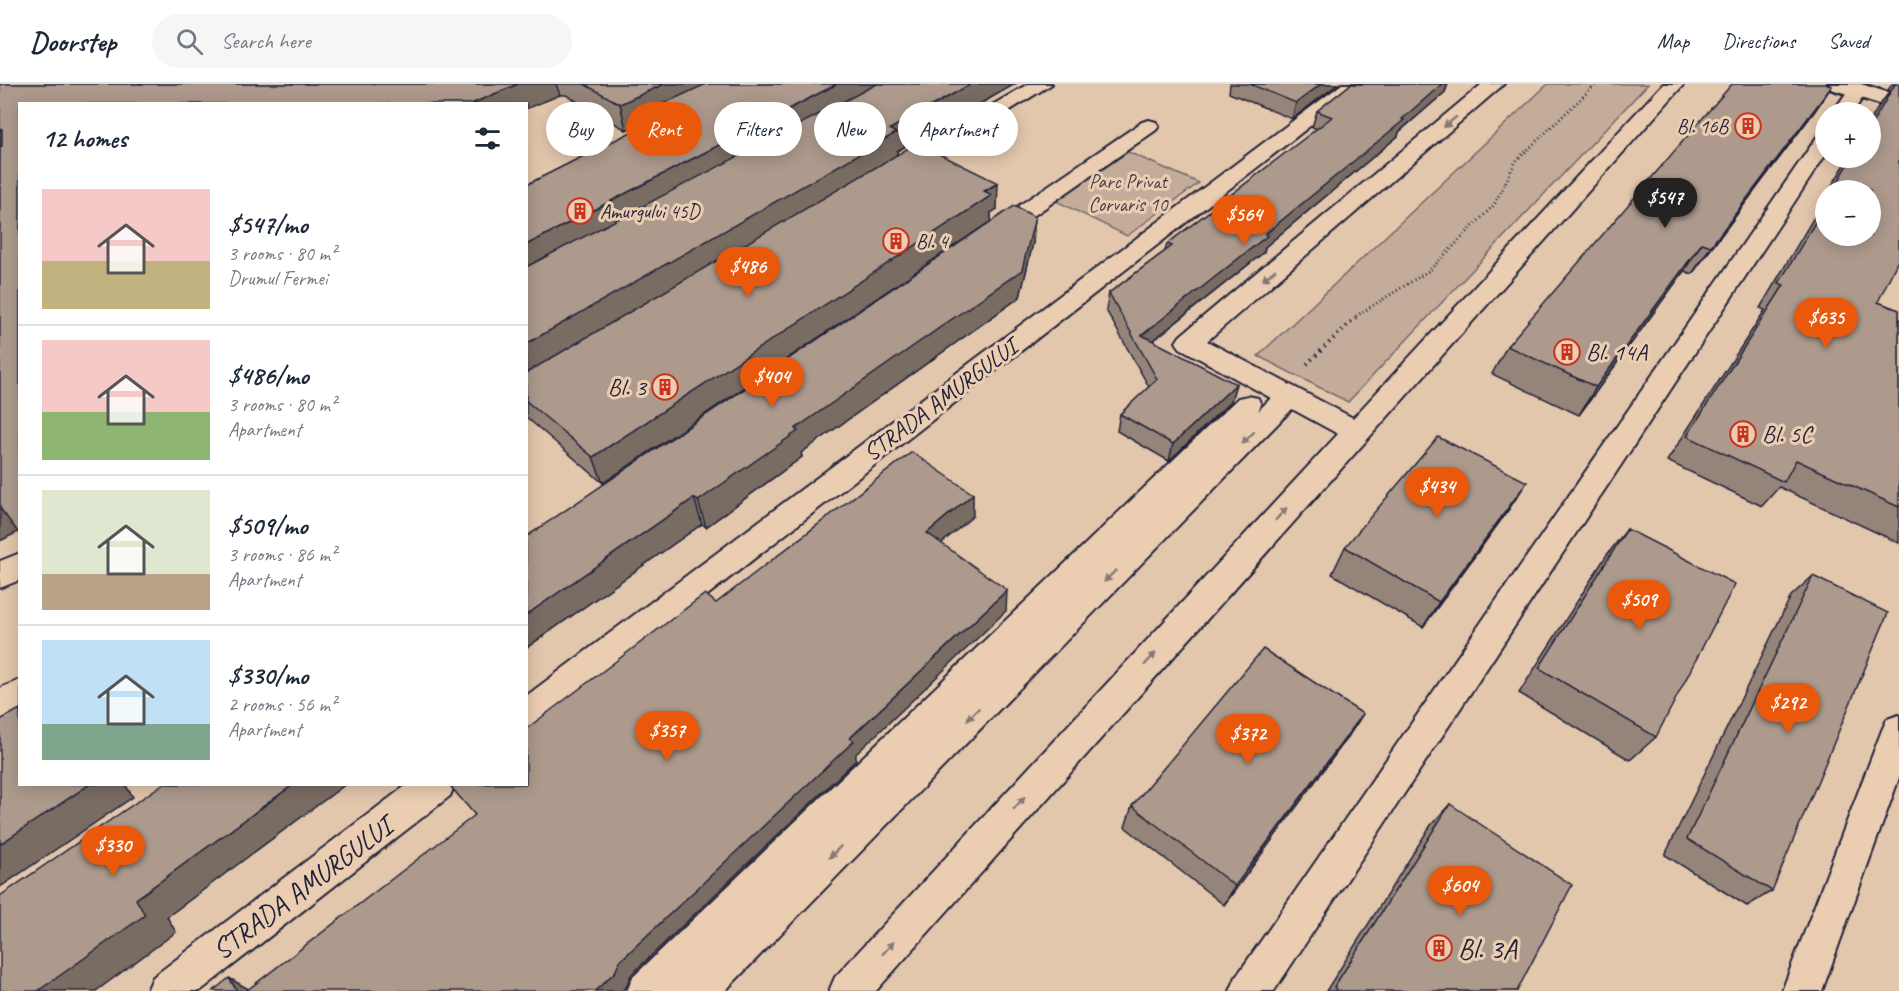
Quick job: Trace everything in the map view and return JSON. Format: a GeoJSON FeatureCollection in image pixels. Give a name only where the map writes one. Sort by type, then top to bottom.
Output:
{"type":"FeatureCollection","features":[{"type":"Feature","properties":{"kind":"street"},"geometry":{"type":"LineString","coordinates":[[1848,87],[1899,103]]}},
{"type":"Feature","properties":{"kind":"lane"},"geometry":{"type":"LineString","coordinates":[[880,180],[1042,84]]}},
{"type":"Feature","properties":{"kind":"lane","name":"STRADA AMURGULUI"},"geometry":{"type":"LineString","coordinates":[[528,714],[1354,84]]}},
{"type":"Feature","properties":{"kind":"lane"},"geometry":{"type":"LineString","coordinates":[[1356,432],[1189,342],[1494,84]]}},
{"type":"Feature","properties":{"kind":"lane"},"geometry":{"type":"LineString","coordinates":[[849,991],[1674,84]]}},
{"type":"Feature","properties":{"kind":"lane"},"geometry":{"type":"LineString","coordinates":[[1845,102],[1848,87]]}},
{"type":"Feature","properties":{"kind":"lane"},"geometry":{"type":"LineString","coordinates":[[971,248],[1149,126]]}},
{"type":"Feature","properties":{"kind":"lane"},"geometry":{"type":"LineString","coordinates":[[1250,991],[1815,154]]}},
{"type":"Feature","properties":{"kind":"lane"},"geometry":{"type":"LineString","coordinates":[[698,991],[1289,396]]}},
{"type":"Feature","properties":{"kind":"lane"},"geometry":{"type":"LineString","coordinates":[[647,991],[1248,405]]}},
{"type":"Feature","properties":{"kind":"lane"},"geometry":{"type":"LineString","coordinates":[[0,576],[18,566]]}},
{"type":"Feature","properties":{"kind":"lane"},"geometry":{"type":"LineString","coordinates":[[0,706],[18,695]]}},
{"type":"Feature","properties":{"kind":"lane"},"geometry":{"type":"LineString","coordinates":[[1802,991],[1899,730]]}},
{"type":"Feature","properties":{"kind":"lane","name":"STRADA AMURGULUI"},"geometry":{"type":"LineString","coordinates":[[167,991],[434,786]]}},
{"type":"Feature","properties":{"kind":"path"},"geometry":{"type":"LineString","coordinates":[[1304,367],[1355,316],[1430,270],[1494,205],[1516,161],[1596,84]]}},
{"type":"Feature","properties":{"kind":"green space"},"geometry":{"type":"Polygon","coordinates":[[[1548,84],[1648,84],[1348,402],[1258,356],[1548,84]]]}},
{"type":"Feature","properties":{"kind":"green space","name":"Parc Privat Corvaris 10"},"geometry":{"type":"Polygon","coordinates":[[[1128,152],[1199,183],[1127,236],[1056,201],[1128,152]]]}},
{"type":"Feature","properties":{"kind":"building"},"geometry":{"type":"Polygon","coordinates":[[[0,84],[518,84],[476,102],[18,102],[18,532],[0,508],[0,147],[2,146],[2,129],[0,130],[0,84]]]}},
{"type":"Feature","properties":{"kind":"building"},"geometry":{"type":"Polygon","coordinates":[[[584,84],[664,84],[620,104],[584,84]]]}},
{"type":"Feature","properties":{"kind":"building"},"geometry":{"type":"Polygon","coordinates":[[[706,84],[837,84],[802,102],[714,102],[714,148],[702,154],[702,102],[667,102],[706,84]]]}},
{"type":"Feature","properties":{"kind":"building"},"geometry":{"type":"Polygon","coordinates":[[[877,84],[971,84],[939,102],[898,102],[898,125],[890,129],[896,133],[886,139],[886,102],[842,102],[877,84]]]}},
{"type":"Feature","properties":{"kind":"building"},"geometry":{"type":"Polygon","coordinates":[[[1250,84],[1321,84],[1296,103],[1250,84]]]}},
{"type":"Feature","properties":{"kind":"building"},"geometry":{"type":"Polygon","coordinates":[[[1351,84],[1442,84],[1402,119],[1404,120],[1265,234],[1268,235],[1142,335],[1236,384],[1173,444],[1120,414],[1157,379],[1109,293],[1172,246],[1167,244],[1332,117],[1317,111],[1351,84]]]}},
{"type":"Feature","properties":{"kind":"building"},"geometry":{"type":"Polygon","coordinates":[[[1732,84],[1826,84],[1832,86],[1820,102],[1815,102],[1815,108],[1711,246],[1702,243],[1596,387],[1507,346],[1732,84]]]}},
{"type":"Feature","properties":{"kind":"building"},"geometry":{"type":"Polygon","coordinates":[[[1895,84],[1899,84],[1899,258],[1878,302],[1899,310],[1899,507],[1796,460],[1784,482],[1687,436],[1784,285],[1779,283],[1815,222],[1815,246],[1881,246],[1881,180],[1839,180],[1846,168],[1881,168],[1881,108],[1895,84]]]}},
{"type":"Feature","properties":{"kind":"building"},"geometry":{"type":"Polygon","coordinates":[[[814,117],[814,156],[856,156],[528,343],[528,266],[739,156],[802,156],[802,123],[814,117]]]}},
{"type":"Feature","properties":{"kind":"building"},"geometry":{"type":"Polygon","coordinates":[[[626,135],[626,156],[698,156],[528,244],[528,184],[584,156],[614,156],[614,141],[626,135]]]}},
{"type":"Feature","properties":{"kind":"building"},"geometry":{"type":"Polygon","coordinates":[[[898,154],[898,156],[943,156],[998,183],[984,191],[992,195],[593,457],[528,403],[528,372],[898,154]]]}},
{"type":"Feature","properties":{"kind":"building"},"geometry":{"type":"Polygon","coordinates":[[[1014,206],[1035,217],[1022,270],[795,429],[798,431],[698,501],[694,498],[528,614],[528,536],[1014,206]]]}},
{"type":"Feature","properties":{"kind":"building"},"geometry":{"type":"Polygon","coordinates":[[[1438,437],[1527,482],[1439,602],[1345,547],[1438,437]]]}},
{"type":"Feature","properties":{"kind":"building"},"geometry":{"type":"Polygon","coordinates":[[[912,452],[973,494],[927,533],[1007,590],[850,738],[854,741],[620,961],[615,972],[595,991],[246,991],[475,815],[452,786],[528,786],[528,727],[705,594],[716,603],[912,452]]]}},
{"type":"Feature","properties":{"kind":"building"},"geometry":{"type":"Polygon","coordinates":[[[1627,529],[1735,584],[1656,737],[1539,668],[1627,529]]]}},
{"type":"Feature","properties":{"kind":"building"},"geometry":{"type":"Polygon","coordinates":[[[1813,576],[1888,613],[1772,891],[1687,839],[1813,576]]]}},
{"type":"Feature","properties":{"kind":"building"},"geometry":{"type":"Polygon","coordinates":[[[1263,649],[1363,714],[1235,886],[1132,806],[1263,649]]]}},
{"type":"Feature","properties":{"kind":"building"},"geometry":{"type":"Polygon","coordinates":[[[18,710],[18,786],[87,786],[0,844],[0,720],[18,710]]]}},
{"type":"Feature","properties":{"kind":"building"},"geometry":{"type":"Polygon","coordinates":[[[160,786],[291,786],[136,899],[145,915],[38,991],[0,991],[0,896],[160,786]]]}},
{"type":"Feature","properties":{"kind":"building","name":"Bl. 3A"},"geometry":{"type":"Polygon","coordinates":[[[1450,804],[1572,885],[1517,991],[1338,991],[1334,987],[1450,804]]]}},
{"type":"Feature","properties":{"kind":"building"},"geometry":{"type":"Polygon","coordinates":[[[229,978],[237,991],[213,991],[229,978]]]}},
{"type":"Feature","properties":{"kind":"place","name":"Bl. 16B"},"geometry":{"type":"Point","coordinates":[1748,126]}},
{"type":"Feature","properties":{"kind":"place","name":"Amurgului 45D"},"geometry":{"type":"Point","coordinates":[580,211]}},
{"type":"Feature","properties":{"kind":"place","name":"Bl. 4"},"geometry":{"type":"Point","coordinates":[896,241]}},
{"type":"Feature","properties":{"kind":"place","name":"Bl. 14A"},"geometry":{"type":"Point","coordinates":[1567,352]}},
{"type":"Feature","properties":{"kind":"place","name":"Bl. 3"},"geometry":{"type":"Point","coordinates":[665,387]}},
{"type":"Feature","properties":{"kind":"place","name":"Bl. 5C"},"geometry":{"type":"Point","coordinates":[1743,434]}},
{"type":"Feature","properties":{"kind":"place","name":"Bl. 3A"},"geometry":{"type":"Point","coordinates":[1439,948]}}]}
